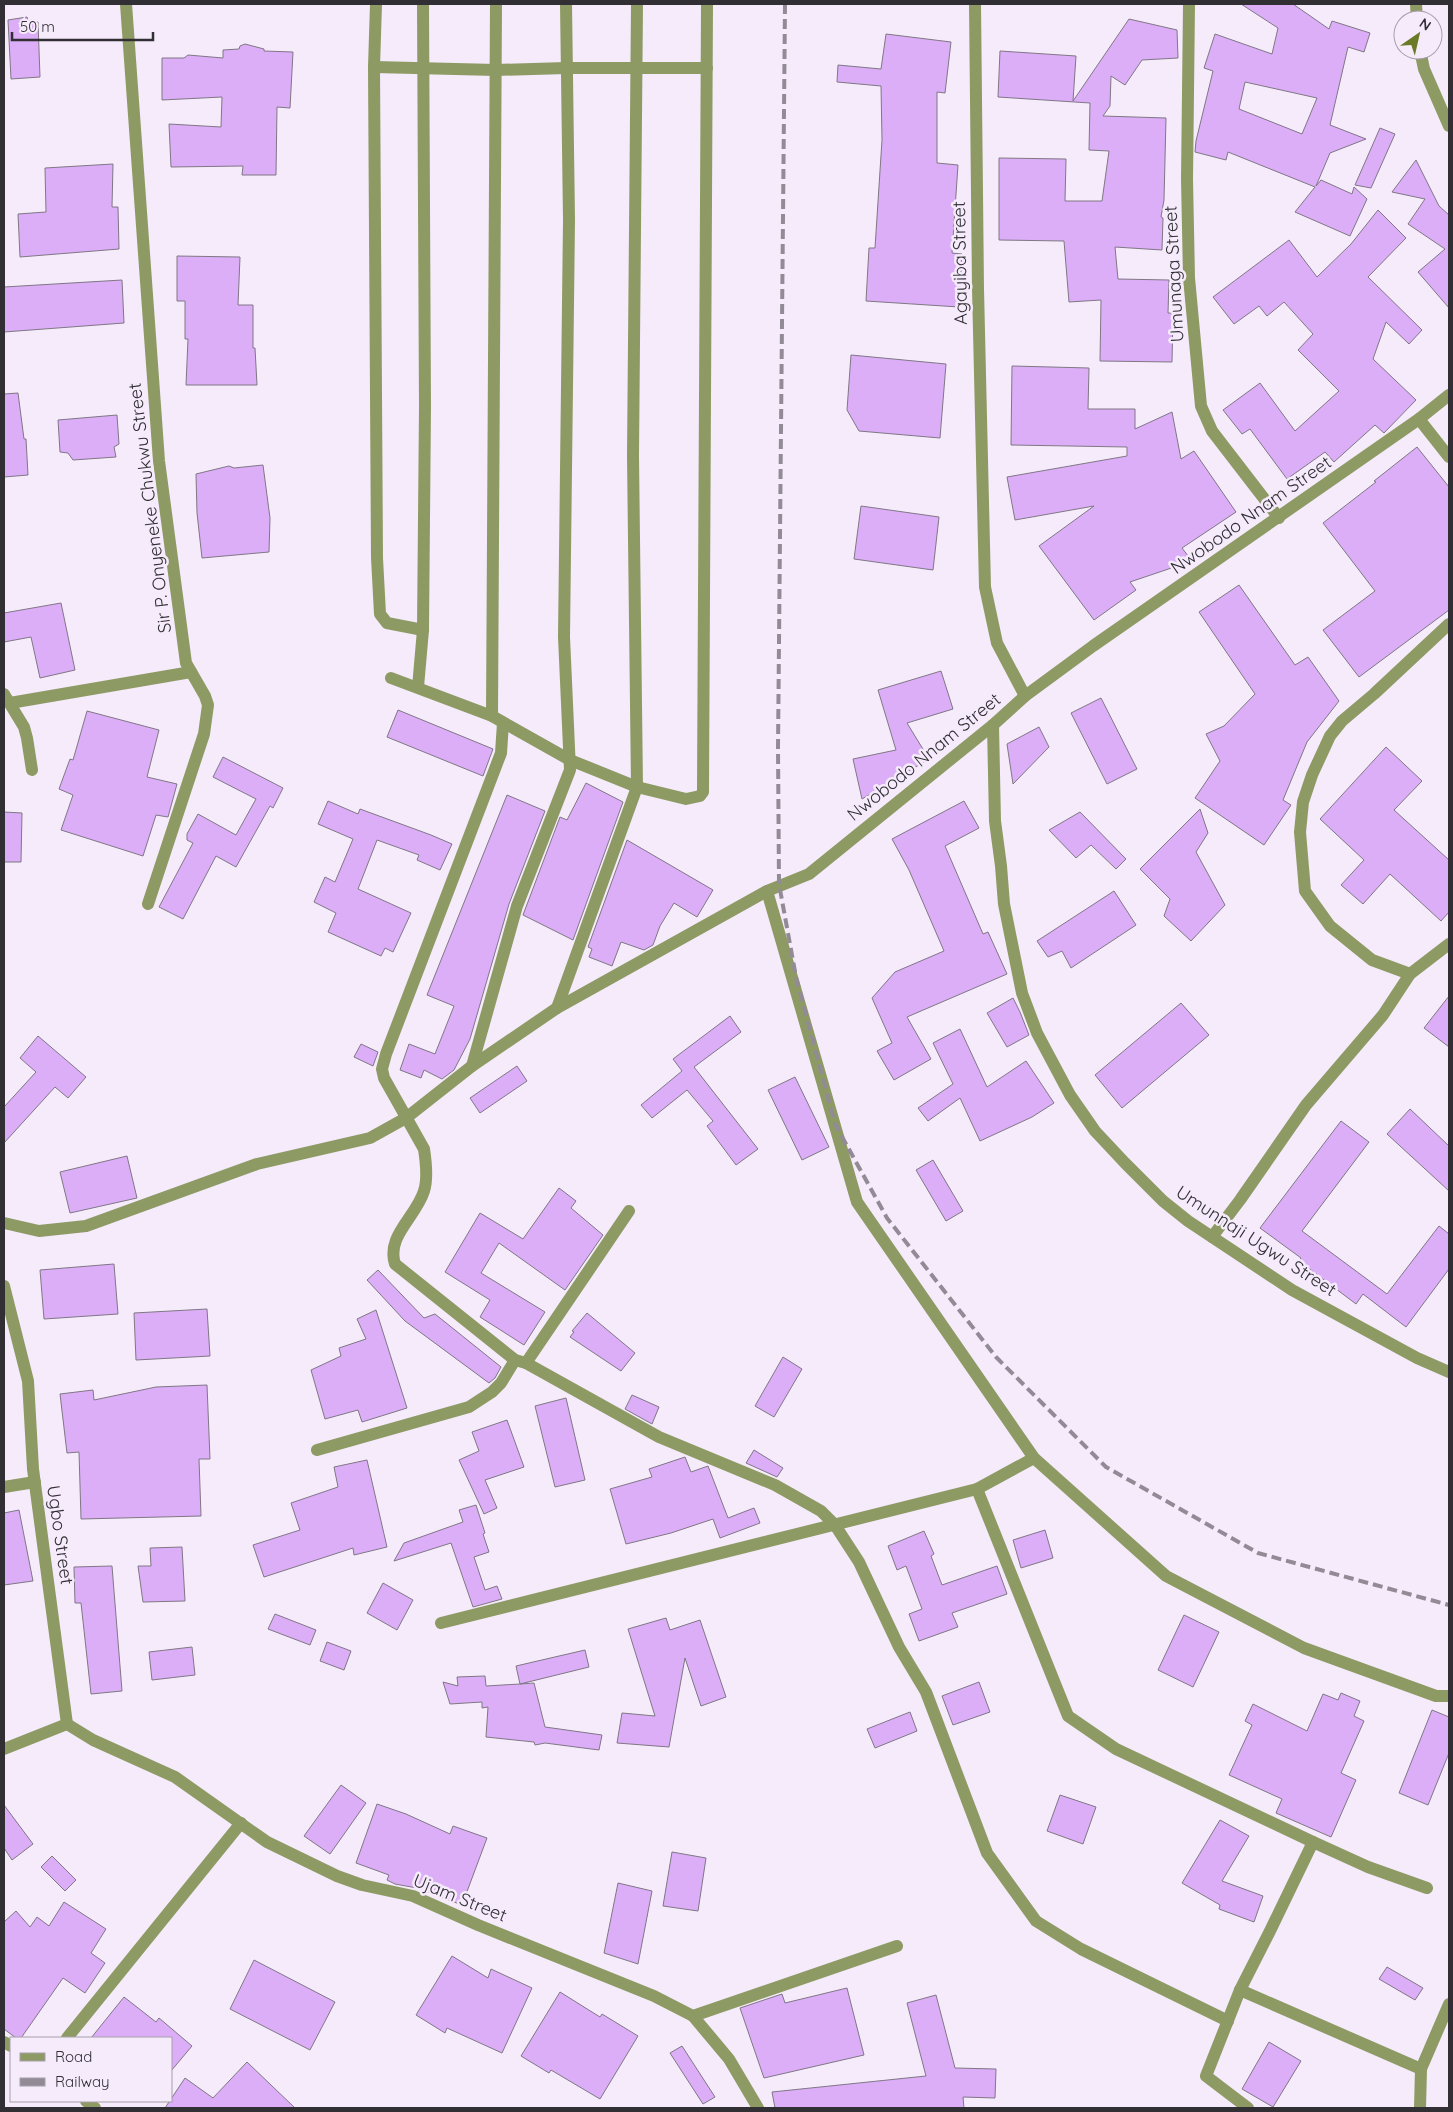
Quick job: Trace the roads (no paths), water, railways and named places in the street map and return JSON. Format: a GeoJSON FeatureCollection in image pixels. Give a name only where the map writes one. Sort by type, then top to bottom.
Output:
{"type":"FeatureCollection","features":[{"type":"Feature","properties":{"kind":"street","name":"Sir P. Onyeneke Chukwu Street"},"geometry":{"type":"LineString","coordinates":[[126,4],[158,461],[186,663],[205,696],[208,705],[204,734],[148,904]]}},
{"type":"Feature","properties":{"kind":"street"},"geometry":{"type":"LineString","coordinates":[[376,4],[374,67],[377,558],[380,614],[387,623],[423,630]]}},
{"type":"Feature","properties":{"kind":"street"},"geometry":{"type":"LineString","coordinates":[[418,687],[423,630],[425,417],[423,4]]}},
{"type":"Feature","properties":{"kind":"street"},"geometry":{"type":"LineString","coordinates":[[492,716],[496,4]]}},
{"type":"Feature","properties":{"kind":"street"},"geometry":{"type":"LineString","coordinates":[[472,1066],[517,906],[568,778],[570,760],[564,636],[569,220],[566,4]]}},
{"type":"Feature","properties":{"kind":"street"},"geometry":{"type":"LineString","coordinates":[[557,1008],[638,787],[633,456],[637,4]]}},
{"type":"Feature","properties":{"kind":"street"},"geometry":{"type":"LineString","coordinates":[[391,678],[492,716],[570,760],[638,787],[686,799],[700,796],[703,792],[707,4]]}},
{"type":"Feature","properties":{"kind":"street","name":"Agayiba Street"},"geometry":{"type":"LineString","coordinates":[[975,4],[985,587],[997,643],[1025,696]]}},
{"type":"Feature","properties":{"kind":"street","name":"Umunaga Street"},"geometry":{"type":"LineString","coordinates":[[1189,4],[1187,179],[1189,278],[1201,406],[1212,431],[1279,518]]}},
{"type":"Feature","properties":{"kind":"street"},"geometry":{"type":"LineString","coordinates":[[1422,60],[1424,69],[1449,126]]}},
{"type":"Feature","properties":{"kind":"street"},"geometry":{"type":"LineString","coordinates":[[374,67],[496,70],[707,68]]}},
{"type":"Feature","properties":{"kind":"street","name":"Nwobodo Nnam Street"},"geometry":{"type":"LineString","coordinates":[[4,1224],[39,1231],[86,1226],[257,1164],[370,1138],[406,1118],[472,1066],[557,1008],[766,891],[809,874],[994,725],[1025,696],[1093,646],[1419,419],[1449,395]]}},
{"type":"Feature","properties":{"kind":"street"},"geometry":{"type":"LineString","coordinates":[[1419,419],[1449,457]]}},
{"type":"Feature","properties":{"kind":"street"},"geometry":{"type":"LineString","coordinates":[[1410,974],[1372,960],[1330,926],[1305,891],[1300,832],[1303,802],[1312,775],[1330,736],[1342,721],[1449,624]]}},
{"type":"Feature","properties":{"kind":"street"},"geometry":{"type":"LineString","coordinates":[[32,770],[26,732],[7,699],[191,672]]}},
{"type":"Feature","properties":{"kind":"street"},"geometry":{"type":"LineString","coordinates":[[503,723],[501,753],[386,1054],[382,1069],[384,1078],[424,1149],[425,1190],[418,1205],[396,1239],[393,1247],[395,1264],[520,1362],[659,1438],[775,1485],[821,1511],[835,1525],[859,1562],[899,1647],[926,1692],[987,1853],[1036,1921],[1081,1950],[1228,2021]]}},
{"type":"Feature","properties":{"kind":"street","name":"Umunnaji Ugwu Street"},"geometry":{"type":"LineString","coordinates":[[994,725],[995,821],[1002,866],[1004,904],[1022,993],[1038,1033],[1070,1095],[1095,1131],[1163,1201],[1188,1221],[1292,1290],[1417,1358],[1449,1372]]}},
{"type":"Feature","properties":{"kind":"street"},"geometry":{"type":"LineString","coordinates":[[766,891],[857,1202],[1034,1458],[1166,1576],[1304,1648],[1436,1696],[1449,1696]]}},
{"type":"Feature","properties":{"kind":"street"},"geometry":{"type":"LineString","coordinates":[[1212,1237],[1306,1105],[1382,1015],[1410,974],[1449,944]]}},
{"type":"Feature","properties":{"kind":"street"},"geometry":{"type":"LineString","coordinates":[[317,1450],[469,1407],[492,1392],[520,1362],[629,1211]]}},
{"type":"Feature","properties":{"kind":"street","name":"Ugbo Street"},"geometry":{"type":"LineString","coordinates":[[4,1286],[28,1381],[34,1482],[67,1724]]}},
{"type":"Feature","properties":{"kind":"street"},"geometry":{"type":"LineString","coordinates":[[441,1623],[977,1489],[1034,1458]]}},
{"type":"Feature","properties":{"kind":"street"},"geometry":{"type":"LineString","coordinates":[[4,1487],[34,1482]]}},
{"type":"Feature","properties":{"kind":"street"},"geometry":{"type":"LineString","coordinates":[[977,1489],[1068,1716],[1116,1749],[1368,1867],[1428,1888]]}},
{"type":"Feature","properties":{"kind":"street"},"geometry":{"type":"LineString","coordinates":[[4,1749],[67,1724]]}},
{"type":"Feature","properties":{"kind":"street","name":"Ujam Street"},"geometry":{"type":"LineString","coordinates":[[67,1724],[77,1732],[93,1740],[175,1777],[267,1842],[337,1876],[362,1885],[413,1896],[478,1925],[636,1989],[693,2016],[729,2059],[758,2108]]}},
{"type":"Feature","properties":{"kind":"street"},"geometry":{"type":"LineString","coordinates":[[68,2037],[241,1823]]}},
{"type":"Feature","properties":{"kind":"street"},"geometry":{"type":"LineString","coordinates":[[1248,2108],[1206,2076],[1240,1990],[1313,1842]]}},
{"type":"Feature","properties":{"kind":"street"},"geometry":{"type":"LineString","coordinates":[[693,2016],[897,1946]]}},
{"type":"Feature","properties":{"kind":"street"},"geometry":{"type":"LineString","coordinates":[[1240,1990],[1422,2069]]}},
{"type":"Feature","properties":{"kind":"street"},"geometry":{"type":"LineString","coordinates":[[1420,2108],[1422,2069],[1449,2004]]}},
{"type":"Feature","properties":{"kind":"railway"},"geometry":{"type":"LineString","coordinates":[[785,4],[778,748],[779,884],[796,977],[835,1124],[887,1218],[996,1357],[1106,1467],[1258,1553],[1449,1605]]}}]}
